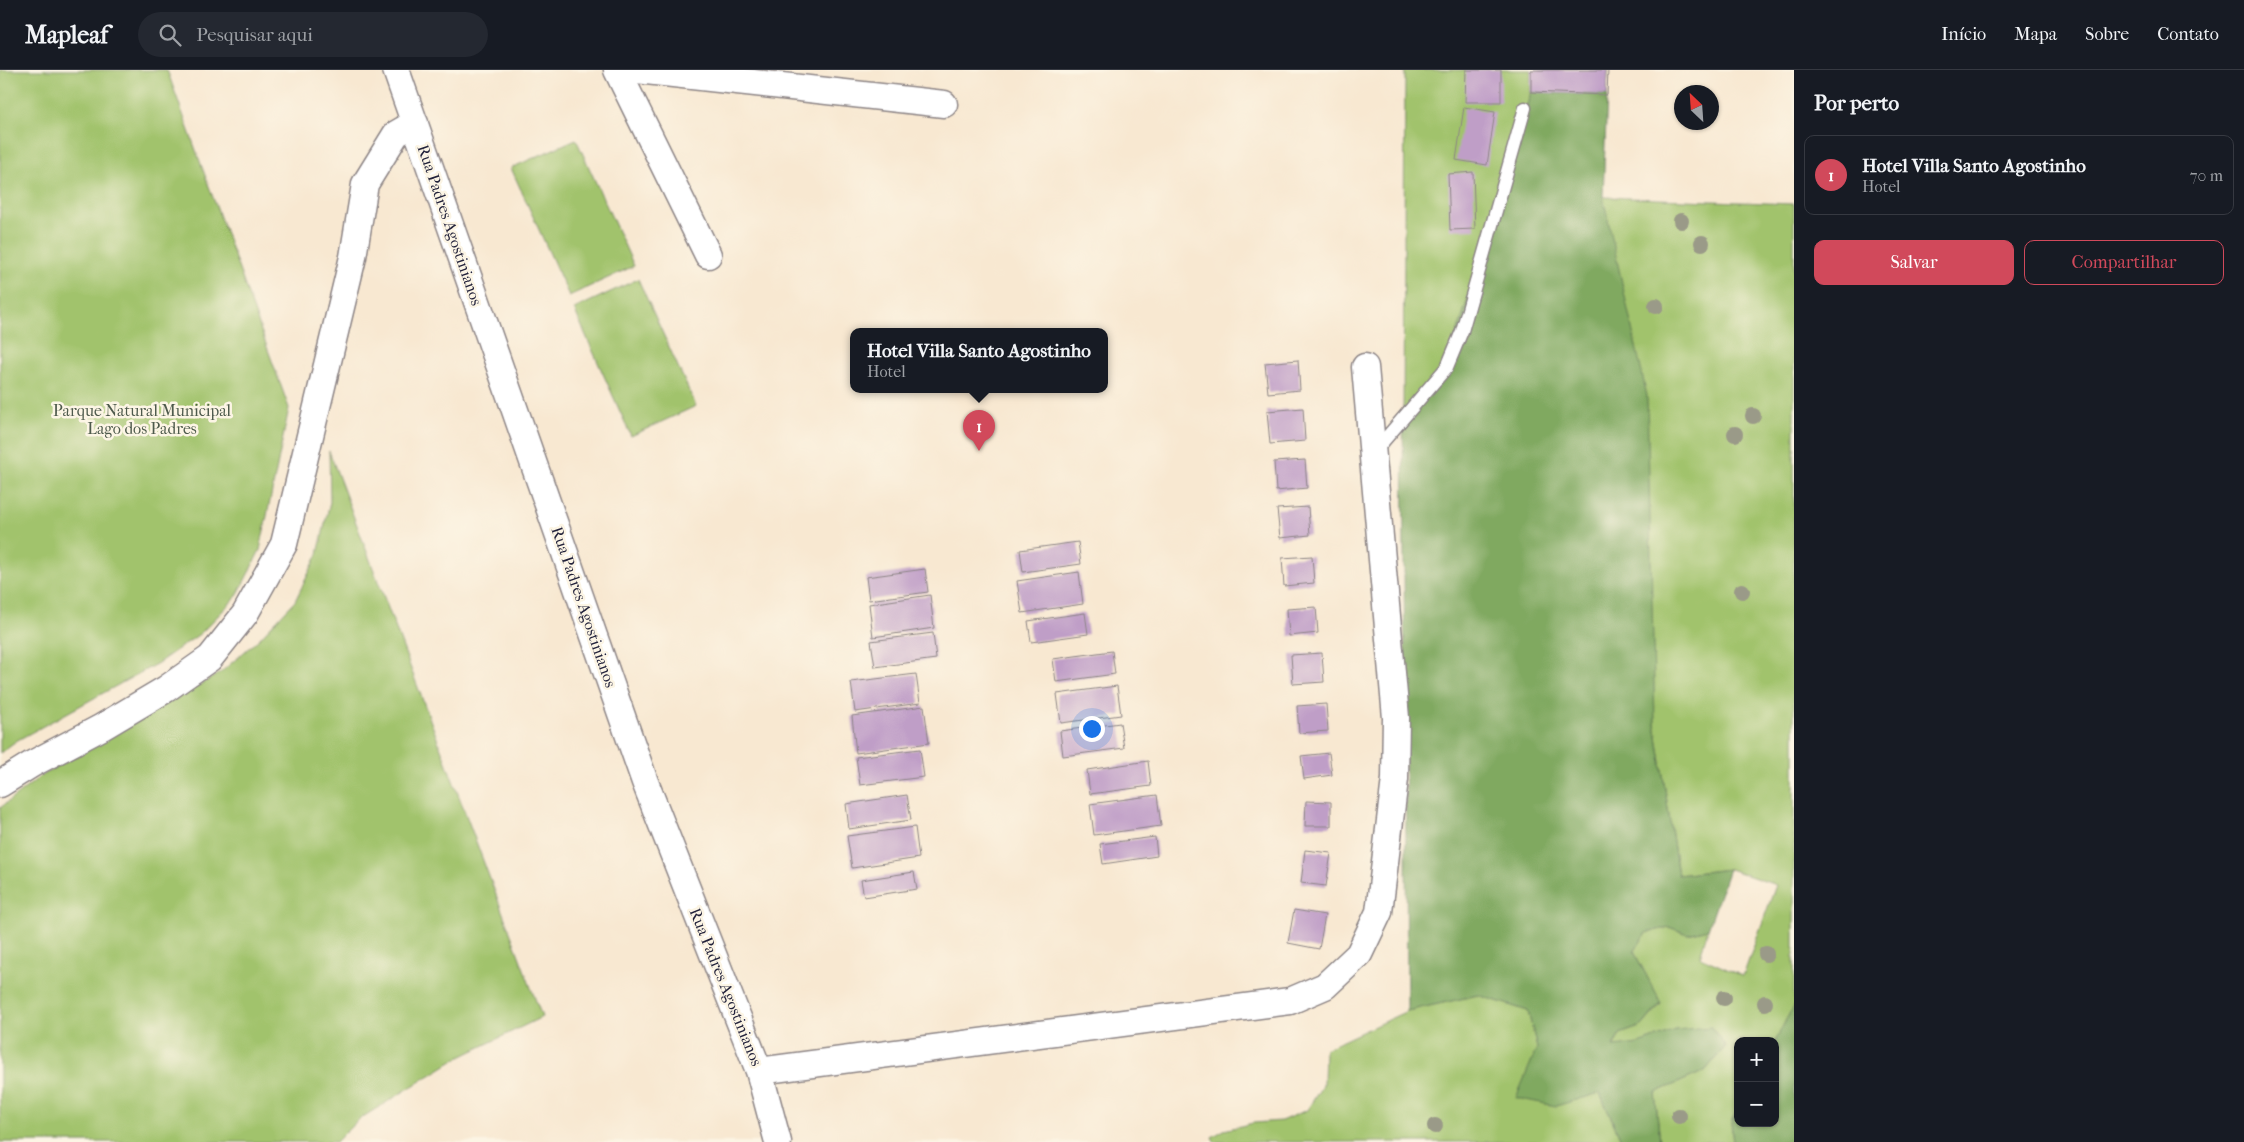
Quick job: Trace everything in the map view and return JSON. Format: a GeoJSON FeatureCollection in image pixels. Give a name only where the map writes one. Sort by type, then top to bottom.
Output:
{"type":"FeatureCollection","features":[{"type":"Feature","properties":{"kind":"street","name":"Rua Padres Agostinianos"},"geometry":{"type":"LineString","coordinates":[[396,70],[644,782],[759,1071],[778,1142]]}},
{"type":"Feature","properties":{"kind":"street"},"geometry":{"type":"LineString","coordinates":[[617,70],[708,255]]}},
{"type":"Feature","properties":{"kind":"street"},"geometry":{"type":"LineString","coordinates":[[637,70],[944,104]]}},
{"type":"Feature","properties":{"kind":"street"},"geometry":{"type":"LineString","coordinates":[[0,784],[166,689],[210,658],[245,614],[284,544],[353,257],[365,184],[396,134],[414,123]]}},
{"type":"Feature","properties":{"kind":"street"},"geometry":{"type":"LineString","coordinates":[[759,1071],[1290,1001],[1325,986],[1359,954],[1379,912],[1395,779],[1396,718],[1365,367]]}},
{"type":"Feature","properties":{"kind":"lane"},"geometry":{"type":"LineString","coordinates":[[1372,454],[1447,367],[1462,331],[1525,108]]}},
{"type":"Feature","properties":{"kind":"green space","name":"Parque Natural Municipal Lago dos Padres"},"geometry":{"type":"Polygon","coordinates":[[[0,70],[167,70],[289,408],[260,550],[237,596],[201,633],[158,663],[16,741],[0,753],[0,70]]]}},
{"type":"Feature","properties":{"kind":"green space"},"geometry":{"type":"Polygon","coordinates":[[[1405,70],[1531,70],[1531,92],[1447,367],[1403,418],[1405,70]]]}},
{"type":"Feature","properties":{"kind":"green space"},"geometry":{"type":"Polygon","coordinates":[[[1608,70],[1603,197],[1647,396],[1655,723],[1678,875],[1729,869],[1708,929],[1688,934],[1669,927],[1646,933],[1634,952],[1661,1003],[1642,1026],[1620,1034],[1613,1047],[1639,1044],[1675,1030],[1711,1027],[1726,1046],[1705,1071],[1655,1093],[1660,1142],[1622,1142],[1600,1093],[1556,1106],[1516,1098],[1537,1048],[1528,1011],[1478,995],[1407,1011],[1403,418],[1447,367],[1531,92],[1607,95],[1608,70]]]}},
{"type":"Feature","properties":{"kind":"green space"},"geometry":{"type":"Polygon","coordinates":[[[576,139],[634,266],[569,296],[511,168],[576,139]]]}},
{"type":"Feature","properties":{"kind":"green space"},"geometry":{"type":"Polygon","coordinates":[[[1603,197],[1794,204],[1794,1005],[1777,1037],[1734,1037],[1734,1116],[1731,1122],[1733,1142],[1660,1142],[1655,1093],[1705,1071],[1726,1046],[1675,1030],[1639,1044],[1613,1048],[1620,1034],[1642,1026],[1661,1004],[1634,952],[1646,933],[1669,927],[1688,934],[1708,929],[1700,957],[1743,976],[1776,885],[1729,869],[1678,875],[1655,723],[1603,197]]]}},
{"type":"Feature","properties":{"kind":"green space"},"geometry":{"type":"Polygon","coordinates":[[[638,279],[696,406],[631,436],[574,309],[638,279]]]}},
{"type":"Feature","properties":{"kind":"green space"},"geometry":{"type":"Polygon","coordinates":[[[329,451],[542,1017],[456,1059],[358,1120],[336,1142],[0,1142],[0,808],[41,776],[85,751],[129,722],[175,699],[220,673],[259,639],[295,601],[318,554],[330,502],[329,451]]]}},
{"type":"Feature","properties":{"kind":"green space"},"geometry":{"type":"Polygon","coordinates":[[[1478,995],[1528,1011],[1537,1048],[1556,1105],[1600,1093],[1622,1142],[1214,1142],[1212,1137],[1224,1130],[1253,1123],[1281,1121],[1307,1110],[1324,1083],[1325,1049],[1407,1011],[1478,995]]]}},
{"type":"Feature","properties":{"kind":"green space"},"geometry":{"type":"Polygon","coordinates":[[[1794,1005],[1794,1142],[1733,1142],[1731,1122],[1734,1116],[1734,1127],[1779,1127],[1779,1037],[1777,1037],[1794,1005]]]}},
{"type":"Feature","properties":{"kind":"building"},"geometry":{"type":"Polygon","coordinates":[[[1466,70],[1501,70],[1501,102],[1465,102],[1466,70]]]}},
{"type":"Feature","properties":{"kind":"building"},"geometry":{"type":"Polygon","coordinates":[[[1531,70],[1608,70],[1607,95],[1531,92],[1531,70]]]}},
{"type":"Feature","properties":{"kind":"building"},"geometry":{"type":"Polygon","coordinates":[[[1464,107],[1495,112],[1487,165],[1456,160],[1464,107]]]}},
{"type":"Feature","properties":{"kind":"building"},"geometry":{"type":"Polygon","coordinates":[[[1473,172],[1475,229],[1450,230],[1448,174],[1473,172]]]}},
{"type":"Feature","properties":{"kind":"building"},"geometry":{"type":"Polygon","coordinates":[[[1298,360],[1300,390],[1268,393],[1265,363],[1298,360]]]}},
{"type":"Feature","properties":{"kind":"building"},"geometry":{"type":"Polygon","coordinates":[[[1303,408],[1305,441],[1270,444],[1267,411],[1303,408]]]}},
{"type":"Feature","properties":{"kind":"building"},"geometry":{"type":"Polygon","coordinates":[[[1305,460],[1307,488],[1276,491],[1274,462],[1305,460]]]}},
{"type":"Feature","properties":{"kind":"building"},"geometry":{"type":"Polygon","coordinates":[[[1308,507],[1310,535],[1280,538],[1277,509],[1308,507]]]}},
{"type":"Feature","properties":{"kind":"building"},"geometry":{"type":"Polygon","coordinates":[[[1078,542],[1081,564],[1023,572],[1020,550],[1078,542]]]}},
{"type":"Feature","properties":{"kind":"building"},"geometry":{"type":"Polygon","coordinates":[[[1312,556],[1314,583],[1284,586],[1282,558],[1312,556]]]}},
{"type":"Feature","properties":{"kind":"building"},"geometry":{"type":"Polygon","coordinates":[[[925,569],[928,592],[869,600],[866,577],[925,569]]]}},
{"type":"Feature","properties":{"kind":"building"},"geometry":{"type":"Polygon","coordinates":[[[1079,572],[1083,604],[1022,613],[1017,581],[1079,572]]]}},
{"type":"Feature","properties":{"kind":"building"},"geometry":{"type":"Polygon","coordinates":[[[930,595],[934,628],[873,637],[869,604],[930,595]]]}},
{"type":"Feature","properties":{"kind":"building"},"geometry":{"type":"Polygon","coordinates":[[[1316,607],[1318,633],[1289,636],[1287,609],[1316,607]]]}},
{"type":"Feature","properties":{"kind":"building"},"geometry":{"type":"Polygon","coordinates":[[[1085,613],[1088,634],[1031,642],[1028,621],[1085,613]]]}},
{"type":"Feature","properties":{"kind":"building"},"geometry":{"type":"Polygon","coordinates":[[[933,633],[936,659],[875,667],[871,641],[933,633]]]}},
{"type":"Feature","properties":{"kind":"building"},"geometry":{"type":"Polygon","coordinates":[[[1112,651],[1115,674],[1056,682],[1053,659],[1112,651]]]}},
{"type":"Feature","properties":{"kind":"building"},"geometry":{"type":"Polygon","coordinates":[[[1322,653],[1324,682],[1293,684],[1291,655],[1322,653]]]}},
{"type":"Feature","properties":{"kind":"building"},"geometry":{"type":"Polygon","coordinates":[[[916,674],[920,703],[855,712],[851,682],[916,674]]]}},
{"type":"Feature","properties":{"kind":"building"},"geometry":{"type":"Polygon","coordinates":[[[1117,686],[1121,715],[1061,723],[1057,694],[1117,686]]]}},
{"type":"Feature","properties":{"kind":"building"},"geometry":{"type":"Polygon","coordinates":[[[1326,704],[1328,731],[1299,733],[1297,706],[1326,704]]]}},
{"type":"Feature","properties":{"kind":"building"},"geometry":{"type":"Polygon","coordinates":[[[924,706],[929,743],[856,753],[852,716],[924,706]]]}},
{"type":"Feature","properties":{"kind":"building"},"geometry":{"type":"Polygon","coordinates":[[[1120,723],[1124,748],[1063,756],[1060,731],[1120,723]]]}},
{"type":"Feature","properties":{"kind":"building"},"geometry":{"type":"Polygon","coordinates":[[[920,749],[924,777],[860,785],[856,757],[920,749]]]}},
{"type":"Feature","properties":{"kind":"building"},"geometry":{"type":"Polygon","coordinates":[[[1329,753],[1332,775],[1304,779],[1301,756],[1329,753]]]}},
{"type":"Feature","properties":{"kind":"building"},"geometry":{"type":"Polygon","coordinates":[[[1148,761],[1151,786],[1090,794],[1087,770],[1148,761]]]}},
{"type":"Feature","properties":{"kind":"building"},"geometry":{"type":"Polygon","coordinates":[[[907,795],[911,820],[849,829],[846,804],[907,795]]]}},
{"type":"Feature","properties":{"kind":"building"},"geometry":{"type":"Polygon","coordinates":[[[1157,795],[1161,826],[1094,835],[1090,804],[1157,795]]]}},
{"type":"Feature","properties":{"kind":"building"},"geometry":{"type":"Polygon","coordinates":[[[1306,801],[1331,802],[1331,826],[1305,826],[1306,801]]]}},
{"type":"Feature","properties":{"kind":"building"},"geometry":{"type":"Polygon","coordinates":[[[915,827],[919,858],[852,868],[847,836],[915,827]]]}},
{"type":"Feature","properties":{"kind":"building"},"geometry":{"type":"Polygon","coordinates":[[[1155,837],[1157,856],[1103,864],[1100,844],[1155,837]]]}},
{"type":"Feature","properties":{"kind":"building"},"geometry":{"type":"Polygon","coordinates":[[[1305,850],[1331,853],[1326,886],[1301,883],[1305,850]]]}},
{"type":"Feature","properties":{"kind":"building"},"geometry":{"type":"Polygon","coordinates":[[[914,872],[917,889],[864,897],[861,880],[914,872]]]}},
{"type":"Feature","properties":{"kind":"building"},"geometry":{"type":"Polygon","coordinates":[[[1294,910],[1325,915],[1319,949],[1288,943],[1294,910]]]}},
{"type":"Feature","properties":{"kind":"place","name":"Hotel Villa Santo Agostinho"},"geometry":{"type":"Point","coordinates":[979,451]}}]}
